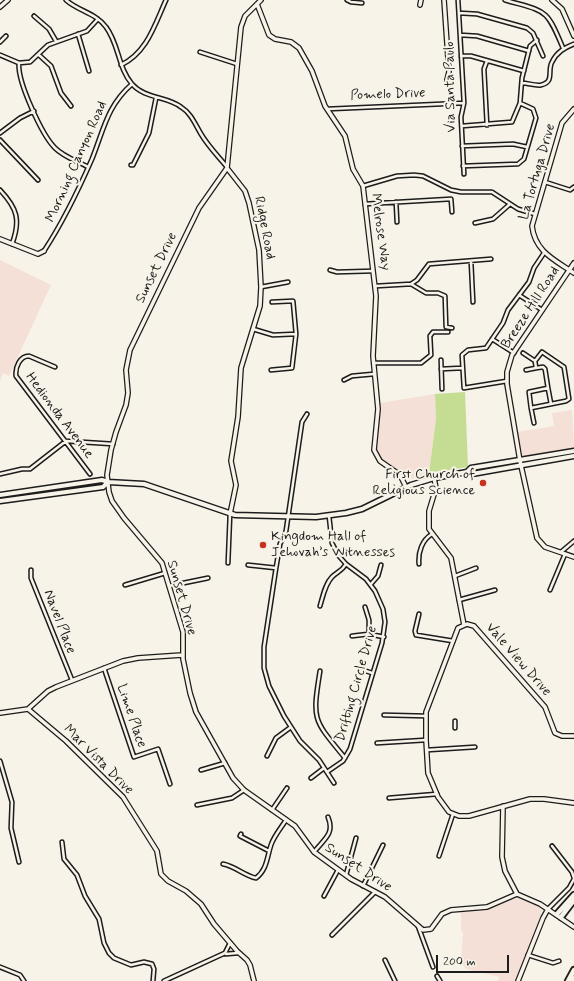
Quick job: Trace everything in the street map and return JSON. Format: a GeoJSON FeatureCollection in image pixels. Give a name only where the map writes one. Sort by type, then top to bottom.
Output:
{"type":"FeatureCollection","features":[{"type":"Feature","properties":{"kind":"highway"},"geometry":{"type":"LineString","coordinates":[[559,916],[574,895]]}},
{"type":"Feature","properties":{"kind":"highway"},"geometry":{"type":"LineString","coordinates":[[559,916],[574,900]]}},
{"type":"Feature","properties":{"kind":"highway"},"geometry":{"type":"LineString","coordinates":[[568,981],[574,970]]}},
{"type":"Feature","properties":{"kind":"main road"},"geometry":{"type":"LineString","coordinates":[[520,463],[574,451]]}},
{"type":"Feature","properties":{"kind":"main road"},"geometry":{"type":"LineString","coordinates":[[0,494],[102,480],[108,482],[144,484],[230,514],[329,516],[362,509],[406,487],[434,478],[467,472],[472,468],[574,456]]}},
{"type":"Feature","properties":{"kind":"main road"},"geometry":{"type":"LineString","coordinates":[[0,501],[103,487],[108,482]]}},
{"type":"Feature","properties":{"kind":"street"},"geometry":{"type":"LineString","coordinates":[[0,7],[8,0]]}},
{"type":"Feature","properties":{"kind":"street","name":"Ridge Road"},"geometry":{"type":"LineString","coordinates":[[66,0],[98,19],[111,35],[121,65],[132,84],[138,90],[178,105],[189,114],[201,135],[245,191],[249,203],[260,250],[260,306],[241,368],[238,417],[231,460],[236,486],[230,514]]}},
{"type":"Feature","properties":{"kind":"street"},"geometry":{"type":"LineString","coordinates":[[121,65],[135,57],[144,47],[166,0]]}},
{"type":"Feature","properties":{"kind":"street","name":"Sunset Drive"},"geometry":{"type":"LineString","coordinates":[[261,0],[245,16],[242,24],[227,168],[199,208],[130,350],[127,360],[128,393],[126,405],[113,444],[107,475],[108,482],[112,501],[124,518],[160,560],[183,632],[182,655],[192,701],[233,778],[244,790],[300,831],[308,846],[314,852],[362,886],[388,900],[418,926]]}},
{"type":"Feature","properties":{"kind":"street"},"geometry":{"type":"LineString","coordinates":[[347,0],[362,3]]}},
{"type":"Feature","properties":{"kind":"street"},"geometry":{"type":"LineString","coordinates":[[420,5],[421,0]]}},
{"type":"Feature","properties":{"kind":"street"},"geometry":{"type":"LineString","coordinates":[[444,0],[449,72],[447,80]]}},
{"type":"Feature","properties":{"kind":"street","name":"Via Santa Paulo"},"geometry":{"type":"LineString","coordinates":[[458,0],[462,56],[462,146],[464,174]]}},
{"type":"Feature","properties":{"kind":"street"},"geometry":{"type":"LineString","coordinates":[[505,0],[546,14],[553,23],[563,48]]}},
{"type":"Feature","properties":{"kind":"street"},"geometry":{"type":"LineString","coordinates":[[552,0],[562,9],[574,36]]}},
{"type":"Feature","properties":{"kind":"street","name":"Melrose Way"},"geometry":{"type":"LineString","coordinates":[[257,4],[269,35],[275,39],[292,42],[299,48],[328,109],[345,136],[353,169],[363,186],[376,286],[374,374],[378,409],[374,450],[380,461],[400,475],[406,487]]}},
{"type":"Feature","properties":{"kind":"street"},"geometry":{"type":"LineString","coordinates":[[459,13],[477,14],[527,28],[533,33],[543,56]]}},
{"type":"Feature","properties":{"kind":"street"},"geometry":{"type":"LineString","coordinates":[[34,16],[49,29],[56,41]]}},
{"type":"Feature","properties":{"kind":"street"},"geometry":{"type":"LineString","coordinates":[[0,55],[19,63],[30,62],[48,45],[87,31],[98,19]]}},
{"type":"Feature","properties":{"kind":"street"},"geometry":{"type":"LineString","coordinates":[[78,34],[89,71]]}},
{"type":"Feature","properties":{"kind":"street"},"geometry":{"type":"LineString","coordinates":[[460,35],[478,36],[529,51]]}},
{"type":"Feature","properties":{"kind":"street"},"geometry":{"type":"LineString","coordinates":[[0,42],[6,36]]}},
{"type":"Feature","properties":{"kind":"street"},"geometry":{"type":"LineString","coordinates":[[462,126],[512,122],[520,103],[524,71],[529,51],[532,43],[537,40]]}},
{"type":"Feature","properties":{"kind":"street"},"geometry":{"type":"LineString","coordinates":[[522,83],[541,85],[548,82],[551,77],[552,62],[563,48],[574,44]]}},
{"type":"Feature","properties":{"kind":"street"},"geometry":{"type":"LineString","coordinates":[[200,52],[237,64]]}},
{"type":"Feature","properties":{"kind":"street"},"geometry":{"type":"LineString","coordinates":[[39,55],[51,66],[61,93],[71,106]]}},
{"type":"Feature","properties":{"kind":"street"},"geometry":{"type":"LineString","coordinates":[[462,56],[471,56],[524,71]]}},
{"type":"Feature","properties":{"kind":"street"},"geometry":{"type":"LineString","coordinates":[[487,61],[484,69],[487,125]]}},
{"type":"Feature","properties":{"kind":"street"},"geometry":{"type":"LineString","coordinates":[[19,63],[20,80],[44,134],[55,148],[65,156],[88,167]]}},
{"type":"Feature","properties":{"kind":"street","name":"Morning Canyon Road"},"geometry":{"type":"LineString","coordinates":[[44,251],[61,224],[88,167],[112,106],[119,96],[132,84]]}},
{"type":"Feature","properties":{"kind":"street"},"geometry":{"type":"LineString","coordinates":[[131,164],[133,166],[149,133],[156,98]]}},
{"type":"Feature","properties":{"kind":"street","name":"Pomelo Drive"},"geometry":{"type":"LineString","coordinates":[[328,109],[463,103]]}},
{"type":"Feature","properties":{"kind":"street"},"geometry":{"type":"LineString","coordinates":[[463,166],[518,164],[524,159],[536,116],[533,109],[520,103]]}},
{"type":"Feature","properties":{"kind":"street","name":"La Tortuga Drive"},"geometry":{"type":"LineString","coordinates":[[574,109],[562,123],[532,226],[537,245],[544,253],[574,273]]}},
{"type":"Feature","properties":{"kind":"street"},"geometry":{"type":"LineString","coordinates":[[0,133],[20,118],[34,111]]}},
{"type":"Feature","properties":{"kind":"street"},"geometry":{"type":"LineString","coordinates":[[0,140],[38,180]]}},
{"type":"Feature","properties":{"kind":"street"},"geometry":{"type":"LineString","coordinates":[[462,146],[513,144],[527,147]]}},
{"type":"Feature","properties":{"kind":"street"},"geometry":{"type":"LineString","coordinates":[[363,186],[397,176],[423,176],[456,191],[492,192],[510,204],[535,214]]}},
{"type":"Feature","properties":{"kind":"street"},"geometry":{"type":"LineString","coordinates":[[544,182],[570,190],[574,187]]}},
{"type":"Feature","properties":{"kind":"street"},"geometry":{"type":"LineString","coordinates":[[0,190],[11,202],[17,218],[16,233],[12,244]]}},
{"type":"Feature","properties":{"kind":"street"},"geometry":{"type":"LineString","coordinates":[[365,204],[451,199],[452,212]]}},
{"type":"Feature","properties":{"kind":"street"},"geometry":{"type":"LineString","coordinates":[[396,202],[398,222]]}},
{"type":"Feature","properties":{"kind":"street"},"geometry":{"type":"LineString","coordinates":[[475,223],[493,219],[510,204]]}},
{"type":"Feature","properties":{"kind":"street"},"geometry":{"type":"LineString","coordinates":[[0,239],[38,254],[44,251]]}},
{"type":"Feature","properties":{"kind":"street"},"geometry":{"type":"LineString","coordinates":[[507,381],[464,388],[462,355],[465,351],[486,348],[503,323],[508,310],[529,282],[534,268],[544,253]]}},
{"type":"Feature","properties":{"kind":"street"},"geometry":{"type":"LineString","coordinates":[[376,286],[411,284],[417,280],[429,264],[491,259]]}},
{"type":"Feature","properties":{"kind":"street"},"geometry":{"type":"LineString","coordinates":[[471,261],[473,302]]}},
{"type":"Feature","properties":{"kind":"street","name":"Breeze Hill Road"},"geometry":{"type":"LineString","coordinates":[[574,263],[514,353],[507,372],[507,381],[520,463],[537,538],[545,547],[574,557]]}},
{"type":"Feature","properties":{"kind":"street"},"geometry":{"type":"LineString","coordinates":[[330,270],[337,272],[374,271]]}},
{"type":"Feature","properties":{"kind":"street"},"geometry":{"type":"LineString","coordinates":[[261,288],[288,282]]}},
{"type":"Feature","properties":{"kind":"street"},"geometry":{"type":"LineString","coordinates":[[411,284],[426,293],[438,293],[445,296],[446,326],[452,328]]}},
{"type":"Feature","properties":{"kind":"street"},"geometry":{"type":"LineString","coordinates":[[520,295],[542,310]]}},
{"type":"Feature","properties":{"kind":"street"},"geometry":{"type":"LineString","coordinates":[[271,370],[292,368],[296,334],[293,301],[272,302]]}},
{"type":"Feature","properties":{"kind":"street"},"geometry":{"type":"LineString","coordinates":[[253,329],[273,335],[296,334]]}},
{"type":"Feature","properties":{"kind":"street"},"geometry":{"type":"LineString","coordinates":[[374,364],[421,363],[431,355],[430,336],[433,332],[448,332]]}},
{"type":"Feature","properties":{"kind":"street"},"geometry":{"type":"LineString","coordinates":[[492,339],[514,353]]}},
{"type":"Feature","properties":{"kind":"street"},"geometry":{"type":"LineString","coordinates":[[531,408],[566,402],[568,399],[564,367],[542,352],[535,361],[536,368]]}},
{"type":"Feature","properties":{"kind":"street"},"geometry":{"type":"LineString","coordinates":[[522,353],[535,361]]}},
{"type":"Feature","properties":{"kind":"street","name":"Hedionda Avenue"},"geometry":{"type":"LineString","coordinates":[[55,367],[30,356],[25,356],[17,366],[15,373],[18,381],[90,474]]}},
{"type":"Feature","properties":{"kind":"street"},"geometry":{"type":"LineString","coordinates":[[441,360],[442,390]]}},
{"type":"Feature","properties":{"kind":"street"},"geometry":{"type":"LineString","coordinates":[[441,369],[462,368]]}},
{"type":"Feature","properties":{"kind":"street"},"geometry":{"type":"LineString","coordinates":[[526,370],[536,368],[545,369],[551,404]]}},
{"type":"Feature","properties":{"kind":"street"},"geometry":{"type":"LineString","coordinates":[[344,380],[352,376],[374,374]]}},
{"type":"Feature","properties":{"kind":"street"},"geometry":{"type":"LineString","coordinates":[[534,423],[529,392],[548,388]]}},
{"type":"Feature","properties":{"kind":"street"},"geometry":{"type":"LineString","coordinates":[[307,414],[302,422],[286,531],[280,544],[264,647],[264,668],[276,701],[300,741],[319,760],[334,783]]}},
{"type":"Feature","properties":{"kind":"street"},"geometry":{"type":"LineString","coordinates":[[0,474],[22,469],[30,469],[66,442],[113,444]]}},
{"type":"Feature","properties":{"kind":"street"},"geometry":{"type":"LineString","coordinates":[[434,478],[436,488],[429,511],[428,522],[432,534],[451,558],[458,600],[464,624]]}},
{"type":"Feature","properties":{"kind":"street"},"geometry":{"type":"LineString","coordinates":[[24,491],[25,497]]}},
{"type":"Feature","properties":{"kind":"street"},"geometry":{"type":"LineString","coordinates":[[228,563],[230,514]]}},
{"type":"Feature","properties":{"kind":"street","name":"Drifting Circle Drive"},"geometry":{"type":"LineString","coordinates":[[327,772],[345,758],[350,749],[384,637],[385,622],[380,599],[371,584],[346,564],[338,555],[332,543],[329,516]]}},
{"type":"Feature","properties":{"kind":"street"},"geometry":{"type":"LineString","coordinates":[[419,564],[418,557],[424,540],[432,534]]}},
{"type":"Feature","properties":{"kind":"street"},"geometry":{"type":"LineString","coordinates":[[561,553],[574,541]]}},
{"type":"Feature","properties":{"kind":"street"},"geometry":{"type":"LineString","coordinates":[[550,590],[566,554]]}},
{"type":"Feature","properties":{"kind":"street"},"geometry":{"type":"LineString","coordinates":[[248,564],[276,568]]}},
{"type":"Feature","properties":{"kind":"street"},"geometry":{"type":"LineString","coordinates":[[320,606],[328,582],[333,576],[343,569],[346,564]]}},
{"type":"Feature","properties":{"kind":"street"},"geometry":{"type":"LineString","coordinates":[[371,584],[378,576],[381,565]]}},
{"type":"Feature","properties":{"kind":"street"},"geometry":{"type":"LineString","coordinates":[[455,576],[476,568]]}},
{"type":"Feature","properties":{"kind":"street","name":"Navel Place"},"geometry":{"type":"LineString","coordinates":[[31,570],[32,578],[72,680]]}},
{"type":"Feature","properties":{"kind":"street"},"geometry":{"type":"LineString","coordinates":[[126,585],[165,573]]}},
{"type":"Feature","properties":{"kind":"street"},"geometry":{"type":"LineString","coordinates":[[168,586],[208,578]]}},
{"type":"Feature","properties":{"kind":"street"},"geometry":{"type":"LineString","coordinates":[[458,600],[495,590]]}},
{"type":"Feature","properties":{"kind":"street"},"geometry":{"type":"LineString","coordinates":[[365,607],[369,620],[369,634]]}},
{"type":"Feature","properties":{"kind":"street"},"geometry":{"type":"LineString","coordinates":[[419,614],[415,631],[416,635],[454,641]]}},
{"type":"Feature","properties":{"kind":"street","name":"Vale View Drive"},"geometry":{"type":"LineString","coordinates":[[453,814],[443,805],[436,794],[428,773],[426,716],[458,628],[464,624],[474,626],[545,707],[555,732],[562,736],[574,736]]}},
{"type":"Feature","properties":{"kind":"street"},"geometry":{"type":"LineString","coordinates":[[352,636],[369,634],[384,637]]}},
{"type":"Feature","properties":{"kind":"street"},"geometry":{"type":"LineString","coordinates":[[0,713],[28,709],[48,691],[104,668],[137,658],[182,655]]}},
{"type":"Feature","properties":{"kind":"street","name":"Lime Place"},"geometry":{"type":"LineString","coordinates":[[104,668],[134,757],[158,749],[170,784]]}},
{"type":"Feature","properties":{"kind":"street"},"geometry":{"type":"LineString","coordinates":[[363,670],[372,673]]}},
{"type":"Feature","properties":{"kind":"street"},"geometry":{"type":"LineString","coordinates":[[320,671],[315,703],[316,718],[321,729],[345,758]]}},
{"type":"Feature","properties":{"kind":"street","name":"Mar Vista Drive"},"geometry":{"type":"LineString","coordinates":[[28,709],[66,741],[120,794],[157,852],[161,874],[168,881],[194,896],[239,953],[250,964],[254,981]]}},
{"type":"Feature","properties":{"kind":"street"},"geometry":{"type":"LineString","coordinates":[[384,715],[426,716]]}},
{"type":"Feature","properties":{"kind":"street"},"geometry":{"type":"LineString","coordinates":[[455,721],[455,728]]}},
{"type":"Feature","properties":{"kind":"street"},"geometry":{"type":"LineString","coordinates":[[267,756],[276,738],[291,726]]}},
{"type":"Feature","properties":{"kind":"street"},"geometry":{"type":"LineString","coordinates":[[377,743],[426,740]]}},
{"type":"Feature","properties":{"kind":"street"},"geometry":{"type":"LineString","coordinates":[[427,750],[475,747]]}},
{"type":"Feature","properties":{"kind":"street"},"geometry":{"type":"LineString","coordinates":[[0,761],[12,802],[11,828],[19,862]]}},
{"type":"Feature","properties":{"kind":"street"},"geometry":{"type":"LineString","coordinates":[[201,770],[225,763]]}},
{"type":"Feature","properties":{"kind":"street"},"geometry":{"type":"LineString","coordinates":[[311,778],[324,768]]}},
{"type":"Feature","properties":{"kind":"street"},"geometry":{"type":"LineString","coordinates":[[271,810],[287,788]]}},
{"type":"Feature","properties":{"kind":"street"},"geometry":{"type":"LineString","coordinates":[[197,805],[232,798],[244,790]]}},
{"type":"Feature","properties":{"kind":"street"},"geometry":{"type":"LineString","coordinates":[[389,798],[436,794]]}},
{"type":"Feature","properties":{"kind":"street"},"geometry":{"type":"LineString","coordinates":[[439,856],[453,814],[469,816],[538,798],[574,803]]}},
{"type":"Feature","properties":{"kind":"street"},"geometry":{"type":"LineString","coordinates":[[504,806],[502,858],[505,871],[517,894]]}},
{"type":"Feature","properties":{"kind":"street"},"geometry":{"type":"LineString","coordinates":[[314,852],[331,831],[331,825],[328,817]]}},
{"type":"Feature","properties":{"kind":"street"},"geometry":{"type":"LineString","coordinates":[[223,864],[256,878],[260,875],[266,863],[274,838],[286,820]]}},
{"type":"Feature","properties":{"kind":"street"},"geometry":{"type":"LineString","coordinates":[[241,834],[240,836],[269,851]]}},
{"type":"Feature","properties":{"kind":"street"},"geometry":{"type":"LineString","coordinates":[[346,875],[356,838]]}},
{"type":"Feature","properties":{"kind":"street"},"geometry":{"type":"LineString","coordinates":[[62,842],[64,859],[77,875],[86,896],[99,919],[104,943],[109,953],[114,958],[131,965],[144,962],[152,964],[154,969],[153,981]]}},
{"type":"Feature","properties":{"kind":"street"},"geometry":{"type":"LineString","coordinates":[[362,886],[383,845]]}},
{"type":"Feature","properties":{"kind":"street"},"geometry":{"type":"LineString","coordinates":[[518,981],[548,909],[569,888],[574,879],[572,872],[552,846]]}},
{"type":"Feature","properties":{"kind":"street"},"geometry":{"type":"LineString","coordinates":[[324,896],[338,870]]}},
{"type":"Feature","properties":{"kind":"street"},"geometry":{"type":"LineString","coordinates":[[332,935],[375,892]]}},
{"type":"Feature","properties":{"kind":"street"},"geometry":{"type":"LineString","coordinates":[[418,926],[423,930],[428,930],[446,912],[456,908],[487,907],[509,896],[517,894],[548,909],[574,927]]}},
{"type":"Feature","properties":{"kind":"street"},"geometry":{"type":"LineString","coordinates":[[418,926],[433,967]]}},
{"type":"Feature","properties":{"kind":"street"},"geometry":{"type":"LineString","coordinates":[[222,955],[228,950],[230,942]]}},
{"type":"Feature","properties":{"kind":"street"},"geometry":{"type":"LineString","coordinates":[[164,981],[222,955],[228,953],[239,953]]}},
{"type":"Feature","properties":{"kind":"street"},"geometry":{"type":"LineString","coordinates":[[528,956],[553,963],[559,961]]}},
{"type":"Feature","properties":{"kind":"street"},"geometry":{"type":"LineString","coordinates":[[385,960],[395,981]]}},
{"type":"Feature","properties":{"kind":"street"},"geometry":{"type":"LineString","coordinates":[[0,967],[20,975],[24,981]]}},
{"type":"Feature","properties":{"kind":"street"},"geometry":{"type":"LineString","coordinates":[[437,976],[440,981]]}},
{"type":"Feature","properties":{"kind":"shaded area"},"geometry":{"type":"Polygon","coordinates":[[[0,260],[51,285],[9,376],[3,373],[0,381],[0,260]]]}},
{"type":"Feature","properties":{"kind":"shaded area"},"geometry":{"type":"Polygon","coordinates":[[[435,394],[436,419],[429,473],[408,480],[401,472],[382,459],[378,454],[376,446],[380,403],[435,394]]]}},
{"type":"Feature","properties":{"kind":"shaded area"},"geometry":{"type":"Polygon","coordinates":[[[572,410],[574,448],[523,457],[517,432],[554,426],[552,413],[572,410]]]}},
{"type":"Feature","properties":{"kind":"shaded area"},"geometry":{"type":"Polygon","coordinates":[[[518,897],[538,905],[542,911],[516,981],[497,981],[500,977],[466,969],[461,962],[463,932],[461,931],[461,910],[489,909],[510,898],[518,897]]]}},
{"type":"Feature","properties":{"kind":"green space"},"geometry":{"type":"Polygon","coordinates":[[[465,392],[468,467],[429,473],[436,419],[435,394],[465,392]]]}},
{"type":"Feature","properties":{"kind":"place","name":"First Church of Religious Science"},"geometry":{"type":"Point","coordinates":[483,483]}},
{"type":"Feature","properties":{"kind":"place","name":"Kingdom Hall of Jehovah’s Witnesses"},"geometry":{"type":"Point","coordinates":[263,545]}}]}
